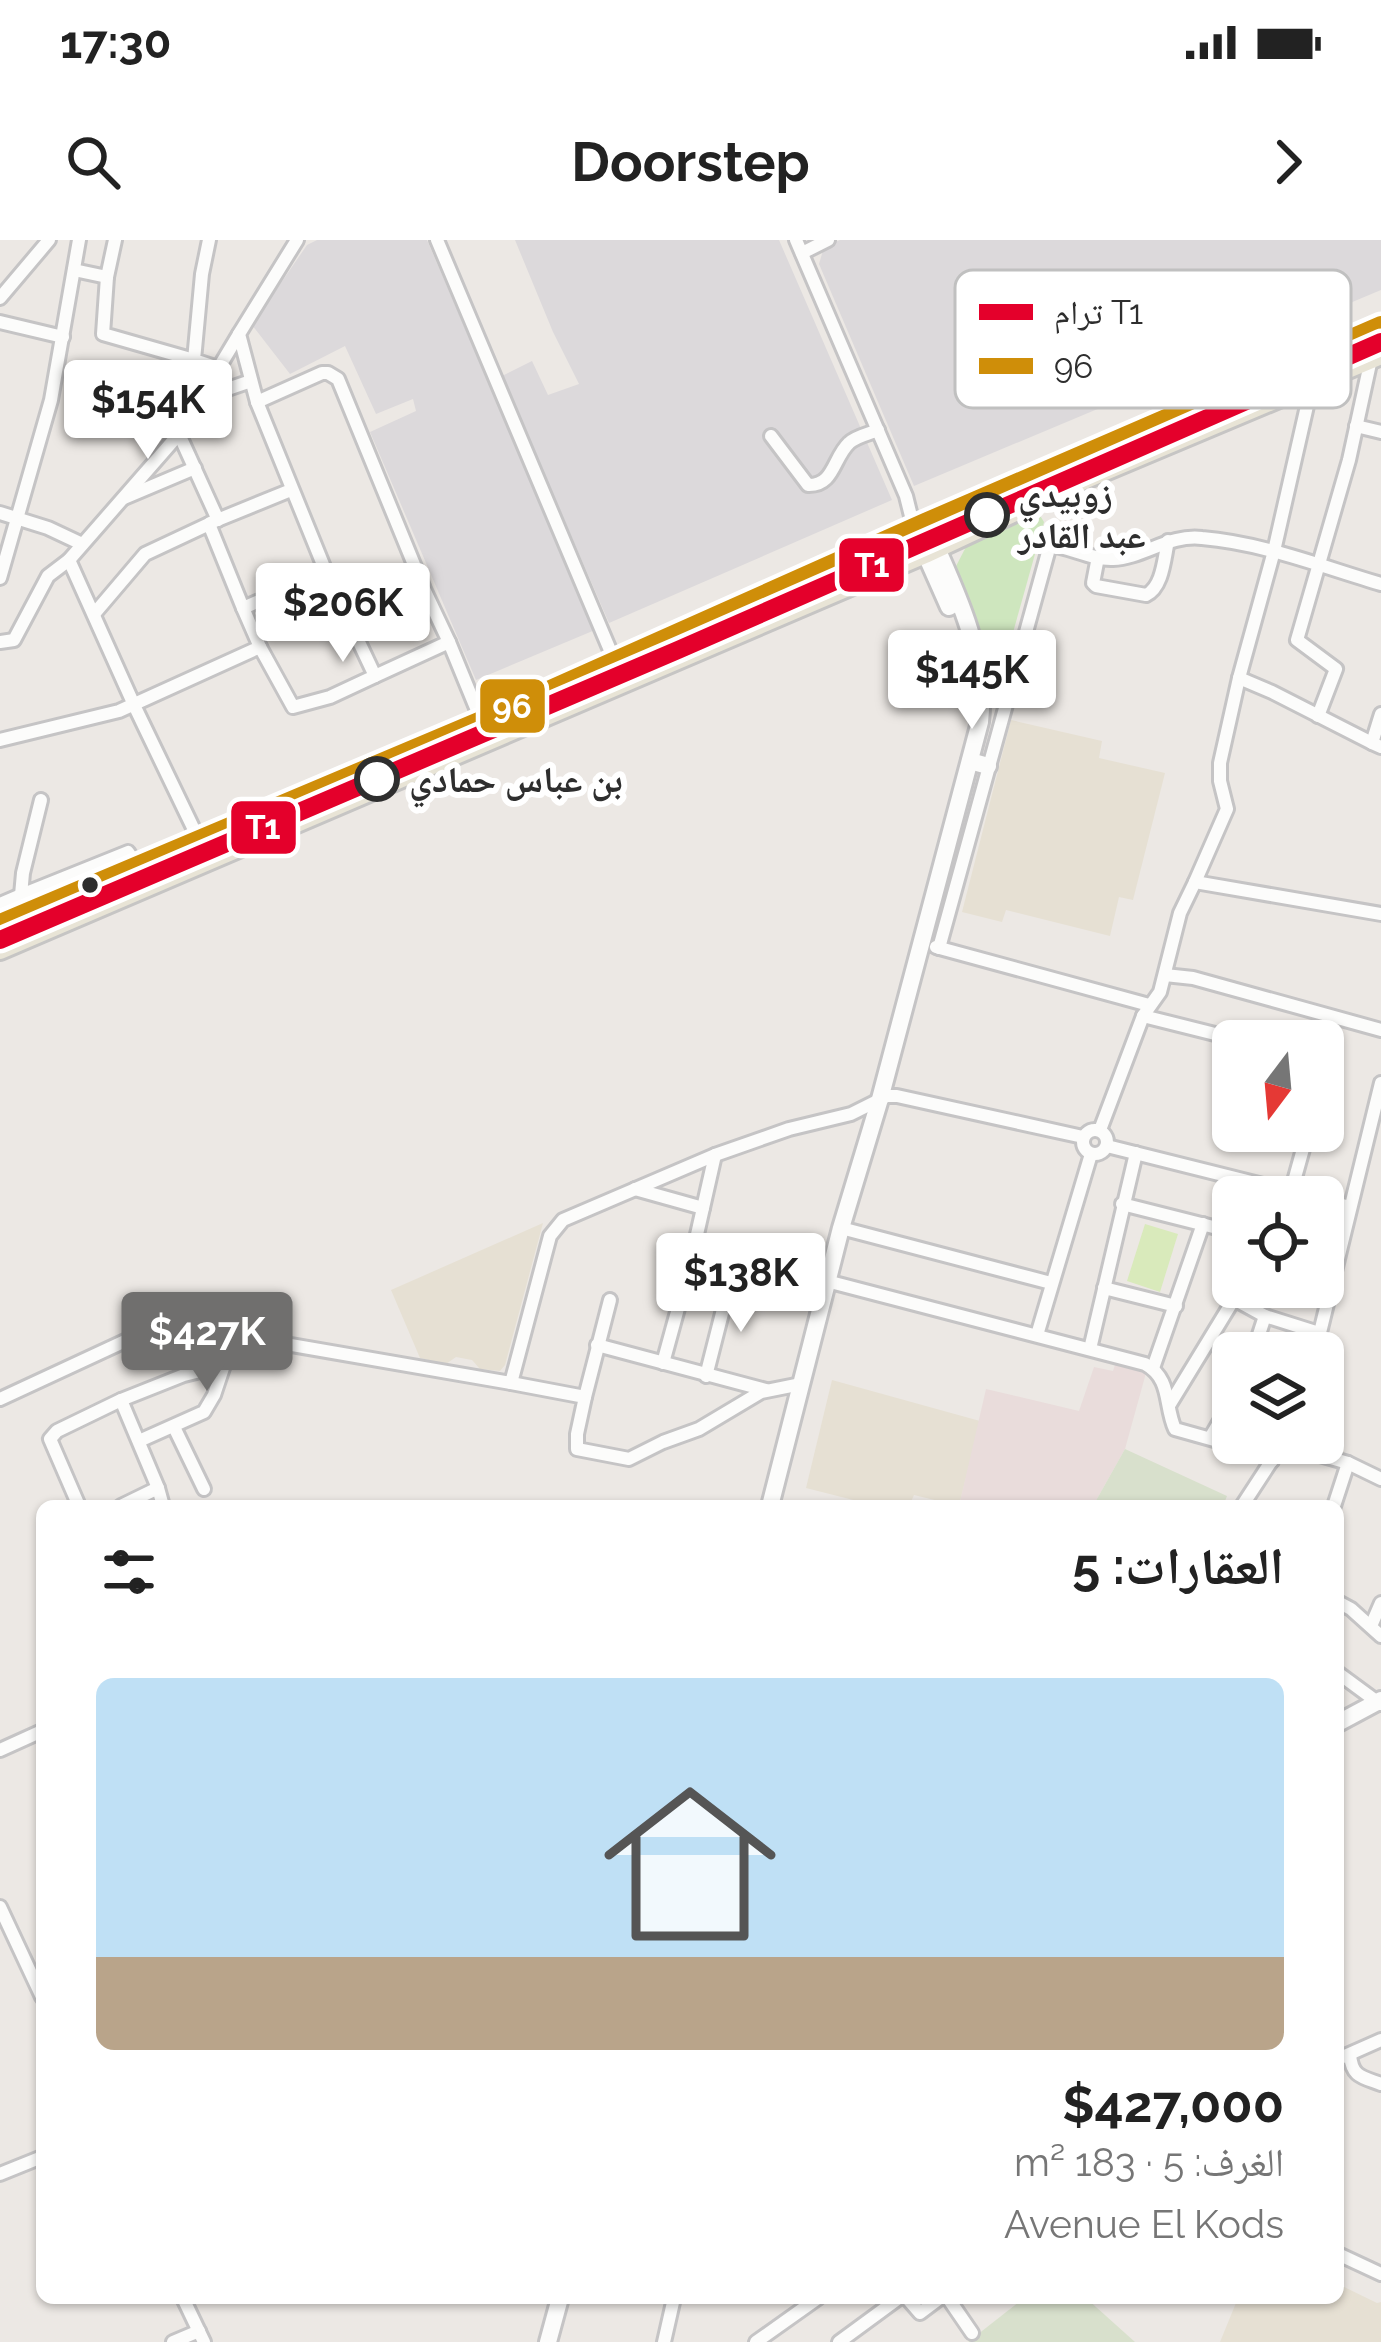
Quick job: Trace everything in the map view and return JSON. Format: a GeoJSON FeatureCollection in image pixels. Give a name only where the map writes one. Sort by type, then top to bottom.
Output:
{"type":"FeatureCollection","features":[{"type":"Feature","properties":{"kind":"main road"},"geometry":{"type":"LineString","coordinates":[[1351,338],[1381,325]]}},
{"type":"Feature","properties":{"kind":"main road"},"geometry":{"type":"LineString","coordinates":[[0,923],[25,903],[136,864],[481,720],[1190,408]]}},
{"type":"Feature","properties":{"kind":"main road"},"geometry":{"type":"LineString","coordinates":[[0,950],[1255,408]]}},
{"type":"Feature","properties":{"kind":"main road"},"geometry":{"type":"LineString","coordinates":[[762,1500],[876,1102],[930,945],[979,763],[981,679],[976,651],[920,525]]}},
{"type":"Feature","properties":{"kind":"main road"},"geometry":{"type":"LineString","coordinates":[[823,1280],[876,1102],[973,704],[964,641],[931,551]]}},
{"type":"Feature","properties":{"kind":"main road"},"geometry":{"type":"LineString","coordinates":[[981,708],[1002,713]]}},
{"type":"Feature","properties":{"kind":"main road"},"geometry":{"type":"LineString","coordinates":[[771,1500],[796,1384]]}},
{"type":"Feature","properties":{"kind":"main road"},"geometry":{"type":"LineString","coordinates":[[1344,1720],[1380,1702]]}},
{"type":"Feature","properties":{"kind":"main road"},"geometry":{"type":"LineString","coordinates":[[548,2342],[558,2304]]}},
{"type":"Feature","properties":{"kind":"street"},"geometry":{"type":"LineString","coordinates":[[0,298],[7,282],[49,240]]}},
{"type":"Feature","properties":{"kind":"street"},"geometry":{"type":"LineString","coordinates":[[0,578],[51,400],[79,240]]}},
{"type":"Feature","properties":{"kind":"street"},"geometry":{"type":"LineString","coordinates":[[115,240],[103,334],[218,368]]}},
{"type":"Feature","properties":{"kind":"street"},"geometry":{"type":"LineString","coordinates":[[194,361],[209,240]]}},
{"type":"Feature","properties":{"kind":"street"},"geometry":{"type":"LineString","coordinates":[[0,642],[14,640],[48,576],[69,560],[179,434],[297,240]]}},
{"type":"Feature","properties":{"kind":"street"},"geometry":{"type":"LineString","coordinates":[[437,240],[615,662]]}},
{"type":"Feature","properties":{"kind":"street"},"geometry":{"type":"LineString","coordinates":[[828,240],[799,247],[920,525]]}},
{"type":"Feature","properties":{"kind":"street"},"geometry":{"type":"LineString","coordinates":[[74,270],[107,277]]}},
{"type":"Feature","properties":{"kind":"street"},"geometry":{"type":"LineString","coordinates":[[0,322],[63,337]]}},
{"type":"Feature","properties":{"kind":"street"},"geometry":{"type":"LineString","coordinates":[[239,334],[257,403],[291,490],[375,676]]}},
{"type":"Feature","properties":{"kind":"street"},"geometry":{"type":"LineString","coordinates":[[1318,716],[1336,669],[1297,640],[1376,357]]}},
{"type":"Feature","properties":{"kind":"street"},"geometry":{"type":"LineString","coordinates":[[257,403],[322,374],[338,379],[481,720]]}},
{"type":"Feature","properties":{"kind":"street"},"geometry":{"type":"LineString","coordinates":[[200,399],[251,381]]}},
{"type":"Feature","properties":{"kind":"street"},"geometry":{"type":"LineString","coordinates":[[1100,1130],[1146,1010],[1160,992],[1180,914],[1227,809],[1219,772],[1307,408]]}},
{"type":"Feature","properties":{"kind":"street"},"geometry":{"type":"LineString","coordinates":[[1356,426],[1381,432]]}},
{"type":"Feature","properties":{"kind":"street"},"geometry":{"type":"LineString","coordinates":[[771,436],[808,485],[818,486],[849,443],[878,430]]}},
{"type":"Feature","properties":{"kind":"street"},"geometry":{"type":"LineString","coordinates":[[179,434],[243,608],[289,704],[293,707],[330,697],[449,642]]}},
{"type":"Feature","properties":{"kind":"street"},"geometry":{"type":"LineString","coordinates":[[121,500],[194,468]]}},
{"type":"Feature","properties":{"kind":"street"},"geometry":{"type":"LineString","coordinates":[[94,614],[145,554],[291,490]]}},
{"type":"Feature","properties":{"kind":"street"},"geometry":{"type":"LineString","coordinates":[[0,513],[82,544]]}},
{"type":"Feature","properties":{"kind":"street"},"geometry":{"type":"LineString","coordinates":[[979,763],[1002,713],[1047,547],[1053,544],[1119,559],[1168,541],[1200,537],[1274,551],[1381,584]]}},
{"type":"Feature","properties":{"kind":"street"},"geometry":{"type":"LineString","coordinates":[[1098,557],[1096,586],[1146,595],[1157,586],[1168,541]]}},
{"type":"Feature","properties":{"kind":"street"},"geometry":{"type":"LineString","coordinates":[[69,560],[198,838]]}},
{"type":"Feature","properties":{"kind":"street"},"geometry":{"type":"LineString","coordinates":[[243,608],[326,572]]}},
{"type":"Feature","properties":{"kind":"street"},"geometry":{"type":"LineString","coordinates":[[0,740],[134,705],[260,647]]}},
{"type":"Feature","properties":{"kind":"street"},"geometry":{"type":"LineString","coordinates":[[1239,678],[1376,745],[1381,714]]}},
{"type":"Feature","properties":{"kind":"street"},"geometry":{"type":"LineString","coordinates":[[0,904],[25,903],[23,873],[41,800]]}},
{"type":"Feature","properties":{"kind":"street"},"geometry":{"type":"LineString","coordinates":[[1195,882],[1381,914]]}},
{"type":"Feature","properties":{"kind":"street"},"geometry":{"type":"LineString","coordinates":[[930,945],[1212,1031]]}},
{"type":"Feature","properties":{"kind":"street"},"geometry":{"type":"LineString","coordinates":[[1166,975],[1193,978],[1381,1030]]}},
{"type":"Feature","properties":{"kind":"street"},"geometry":{"type":"LineString","coordinates":[[1344,1222],[1381,1083]]}},
{"type":"Feature","properties":{"kind":"street"},"geometry":{"type":"LineString","coordinates":[[511,1383],[553,1229],[563,1220],[715,1155],[897,1096],[1083,1137]]}},
{"type":"Feature","properties":{"kind":"street"},"geometry":{"type":"LineString","coordinates":[[1083,1137],[1093,1129],[1105,1134],[1103,1152],[1091,1154]]}},
{"type":"Feature","properties":{"kind":"street"},"geometry":{"type":"LineString","coordinates":[[1083,1137],[1091,1154]]}},
{"type":"Feature","properties":{"kind":"street"},"geometry":{"type":"LineString","coordinates":[[1107,1146],[1227,1176]]}},
{"type":"Feature","properties":{"kind":"street"},"geometry":{"type":"LineString","coordinates":[[1090,1349],[1136,1153]]}},
{"type":"Feature","properties":{"kind":"street"},"geometry":{"type":"LineString","coordinates":[[1036,1335],[1091,1154]]}},
{"type":"Feature","properties":{"kind":"street"},"geometry":{"type":"LineString","coordinates":[[663,1363],[715,1155]]}},
{"type":"Feature","properties":{"kind":"street"},"geometry":{"type":"LineString","coordinates":[[635,1190],[703,1208]]}},
{"type":"Feature","properties":{"kind":"street"},"geometry":{"type":"LineString","coordinates":[[1122,1204],[1212,1226]]}},
{"type":"Feature","properties":{"kind":"street"},"geometry":{"type":"LineString","coordinates":[[1344,1205],[1350,1207]]}},
{"type":"Feature","properties":{"kind":"street"},"geometry":{"type":"LineString","coordinates":[[1153,1368],[1203,1224]]}},
{"type":"Feature","properties":{"kind":"street"},"geometry":{"type":"LineString","coordinates":[[842,1228],[1051,1282]]}},
{"type":"Feature","properties":{"kind":"street"},"geometry":{"type":"LineString","coordinates":[[823,1280],[1153,1368],[1163,1382],[1175,1429],[1212,1435]]}},
{"type":"Feature","properties":{"kind":"street"},"geometry":{"type":"LineString","coordinates":[[706,1376],[730,1282]]}},
{"type":"Feature","properties":{"kind":"street"},"geometry":{"type":"LineString","coordinates":[[1104,1288],[1177,1306]]}},
{"type":"Feature","properties":{"kind":"street"},"geometry":{"type":"LineString","coordinates":[[610,1300],[585,1396],[577,1449],[624,1459],[699,1429],[767,1390],[796,1384]]}},
{"type":"Feature","properties":{"kind":"street"},"geometry":{"type":"LineString","coordinates":[[1170,1405],[1227,1308]]}},
{"type":"Feature","properties":{"kind":"street"},"geometry":{"type":"LineString","coordinates":[[1255,1308],[1265,1316],[1316,1332]]}},
{"type":"Feature","properties":{"kind":"street"},"geometry":{"type":"LineString","coordinates":[[1260,1332],[1265,1316]]}},
{"type":"Feature","properties":{"kind":"street"},"geometry":{"type":"LineString","coordinates":[[0,1400],[170,1324],[585,1396]]}},
{"type":"Feature","properties":{"kind":"street"},"geometry":{"type":"LineString","coordinates":[[139,1441],[204,1412],[224,1365],[229,1334]]}},
{"type":"Feature","properties":{"kind":"street"},"geometry":{"type":"LineString","coordinates":[[597,1345],[767,1390]]}},
{"type":"Feature","properties":{"kind":"street"},"geometry":{"type":"LineString","coordinates":[[76,1500],[50,1439],[57,1431],[184,1375],[224,1365]]}},
{"type":"Feature","properties":{"kind":"street"},"geometry":{"type":"LineString","coordinates":[[121,1400],[161,1500]]}},
{"type":"Feature","properties":{"kind":"street"},"geometry":{"type":"LineString","coordinates":[[173,1427],[204,1490]]}},
{"type":"Feature","properties":{"kind":"street"},"geometry":{"type":"LineString","coordinates":[[1344,1461],[1381,1479]]}},
{"type":"Feature","properties":{"kind":"street"},"geometry":{"type":"LineString","coordinates":[[1336,1500],[1348,1462]]}},
{"type":"Feature","properties":{"kind":"street"},"geometry":{"type":"LineString","coordinates":[[1246,1500],[1270,1464]]}},
{"type":"Feature","properties":{"kind":"street"},"geometry":{"type":"LineString","coordinates":[[133,1500],[158,1488]]}},
{"type":"Feature","properties":{"kind":"street"},"geometry":{"type":"LineString","coordinates":[[1344,1607],[1376,1631],[1381,1604]]}},
{"type":"Feature","properties":{"kind":"street"},"geometry":{"type":"LineString","coordinates":[[1344,1677],[1380,1702]]}},
{"type":"Feature","properties":{"kind":"street"},"geometry":{"type":"LineString","coordinates":[[0,1750],[36,1734]]}},
{"type":"Feature","properties":{"kind":"street"},"geometry":{"type":"LineString","coordinates":[[0,1907],[36,1984]]}},
{"type":"Feature","properties":{"kind":"street"},"geometry":{"type":"LineString","coordinates":[[1381,2040],[1344,2057],[1358,2074],[1381,2084]]}},
{"type":"Feature","properties":{"kind":"street"},"geometry":{"type":"LineString","coordinates":[[0,2174],[36,2159]]}},
{"type":"Feature","properties":{"kind":"street"},"geometry":{"type":"LineString","coordinates":[[1344,2257],[1381,2274]]}},
{"type":"Feature","properties":{"kind":"street"},"geometry":{"type":"LineString","coordinates":[[173,2342],[201,2336],[186,2304]]}},
{"type":"Feature","properties":{"kind":"street"},"geometry":{"type":"LineString","coordinates":[[664,2342],[673,2304]]}},
{"type":"Feature","properties":{"kind":"street"},"geometry":{"type":"LineString","coordinates":[[758,2342],[798,2304]]}},
{"type":"Feature","properties":{"kind":"street"},"geometry":{"type":"LineString","coordinates":[[839,2342],[894,2304]]}},
{"type":"Feature","properties":{"kind":"street"},"geometry":{"type":"LineString","coordinates":[[910,2304],[920,2313],[934,2304]]}},
{"type":"Feature","properties":{"kind":"street"},"geometry":{"type":"LineString","coordinates":[[949,2304],[973,2333]]}},
{"type":"Feature","properties":{"kind":"shaded area"},"geometry":{"type":"Polygon","coordinates":[[[317,240],[427,240],[595,630],[476,680],[370,432],[416,411],[413,399],[376,414],[345,346],[290,374],[252,325],[307,245],[317,240]]]}},
{"type":"Feature","properties":{"kind":"shaded area"},"geometry":{"type":"Polygon","coordinates":[[[515,240],[779,240],[892,500],[609,623],[502,376],[532,361],[548,395],[579,384],[515,240]]]}},
{"type":"Feature","properties":{"kind":"shaded area"},"geometry":{"type":"Polygon","coordinates":[[[840,240],[1381,240],[1381,290],[1351,303],[1351,270],[955,270],[955,408],[1100,408],[914,486],[819,264],[824,247],[840,240]]]}},
{"type":"Feature","properties":{"kind":"shaded area"},"geometry":{"type":"Polygon","coordinates":[[[1011,720],[1102,741],[1099,758],[1165,773],[1133,900],[1119,897],[1110,936],[1006,910],[1002,922],[962,912],[1011,720]]]}},
{"type":"Feature","properties":{"kind":"shaded area"},"geometry":{"type":"Polygon","coordinates":[[[543,1223],[500,1371],[480,1369],[472,1360],[456,1357],[446,1364],[420,1358],[391,1290],[543,1223]]]}},
{"type":"Feature","properties":{"kind":"shaded area"},"geometry":{"type":"Polygon","coordinates":[[[1115,1365],[1146,1373],[1125,1449],[1096,1500],[960,1500],[986,1389],[1079,1411],[1094,1367],[1113,1371],[1115,1365]]]}},
{"type":"Feature","properties":{"kind":"shaded area"},"geometry":{"type":"Polygon","coordinates":[[[832,1380],[980,1421],[960,1500],[914,1495],[912,1500],[853,1500],[806,1488],[832,1380]]]}},
{"type":"Feature","properties":{"kind":"shaded area"},"geometry":{"type":"Polygon","coordinates":[[[1344,2287],[1381,2302],[1381,2342],[1220,2342],[1236,2304],[1344,2304],[1344,2287]]]}},
{"type":"Feature","properties":{"kind":"green space"},"geometry":{"type":"Polygon","coordinates":[[[1036,509],[1044,522],[1012,636],[980,639],[953,572],[969,541],[1036,509]]]}},
{"type":"Feature","properties":{"kind":"green space"},"geometry":{"type":"Polygon","coordinates":[[[1145,1224],[1178,1234],[1160,1292],[1127,1281],[1145,1224]]]}},
{"type":"Feature","properties":{"kind":"green space"},"geometry":{"type":"Polygon","coordinates":[[[1125,1449],[1227,1496],[1225,1500],[1096,1500],[1125,1449]]]}},
{"type":"Feature","properties":{"kind":"green space"},"geometry":{"type":"Polygon","coordinates":[[[1016,2304],[1093,2304],[1135,2342],[968,2342],[1016,2304]]]}},
{"type":"Feature","properties":{"kind":"tram line","name":"T1"},"geometry":{"type":"LineString","coordinates":[[1351,355],[1381,342]]}},
{"type":"Feature","properties":{"kind":"tram line","name":"T1"},"geometry":{"type":"LineString","coordinates":[[0,940],[1230,408]]}},
{"type":"Feature","properties":{"kind":"transit line","name":"96"},"geometry":{"type":"LineString","coordinates":[[1351,338],[1381,325]]}},
{"type":"Feature","properties":{"kind":"transit line","name":"96"},"geometry":{"type":"LineString","coordinates":[[0,923],[481,720],[1189,408]]}},
{"type":"Feature","properties":{"kind":"place","name":"زوبيدي عبد القادر"},"geometry":{"type":"Point","coordinates":[987,515]}},
{"type":"Feature","properties":{"kind":"place","name":"بن عباس حمادي"},"geometry":{"type":"Point","coordinates":[377,779]}}]}
